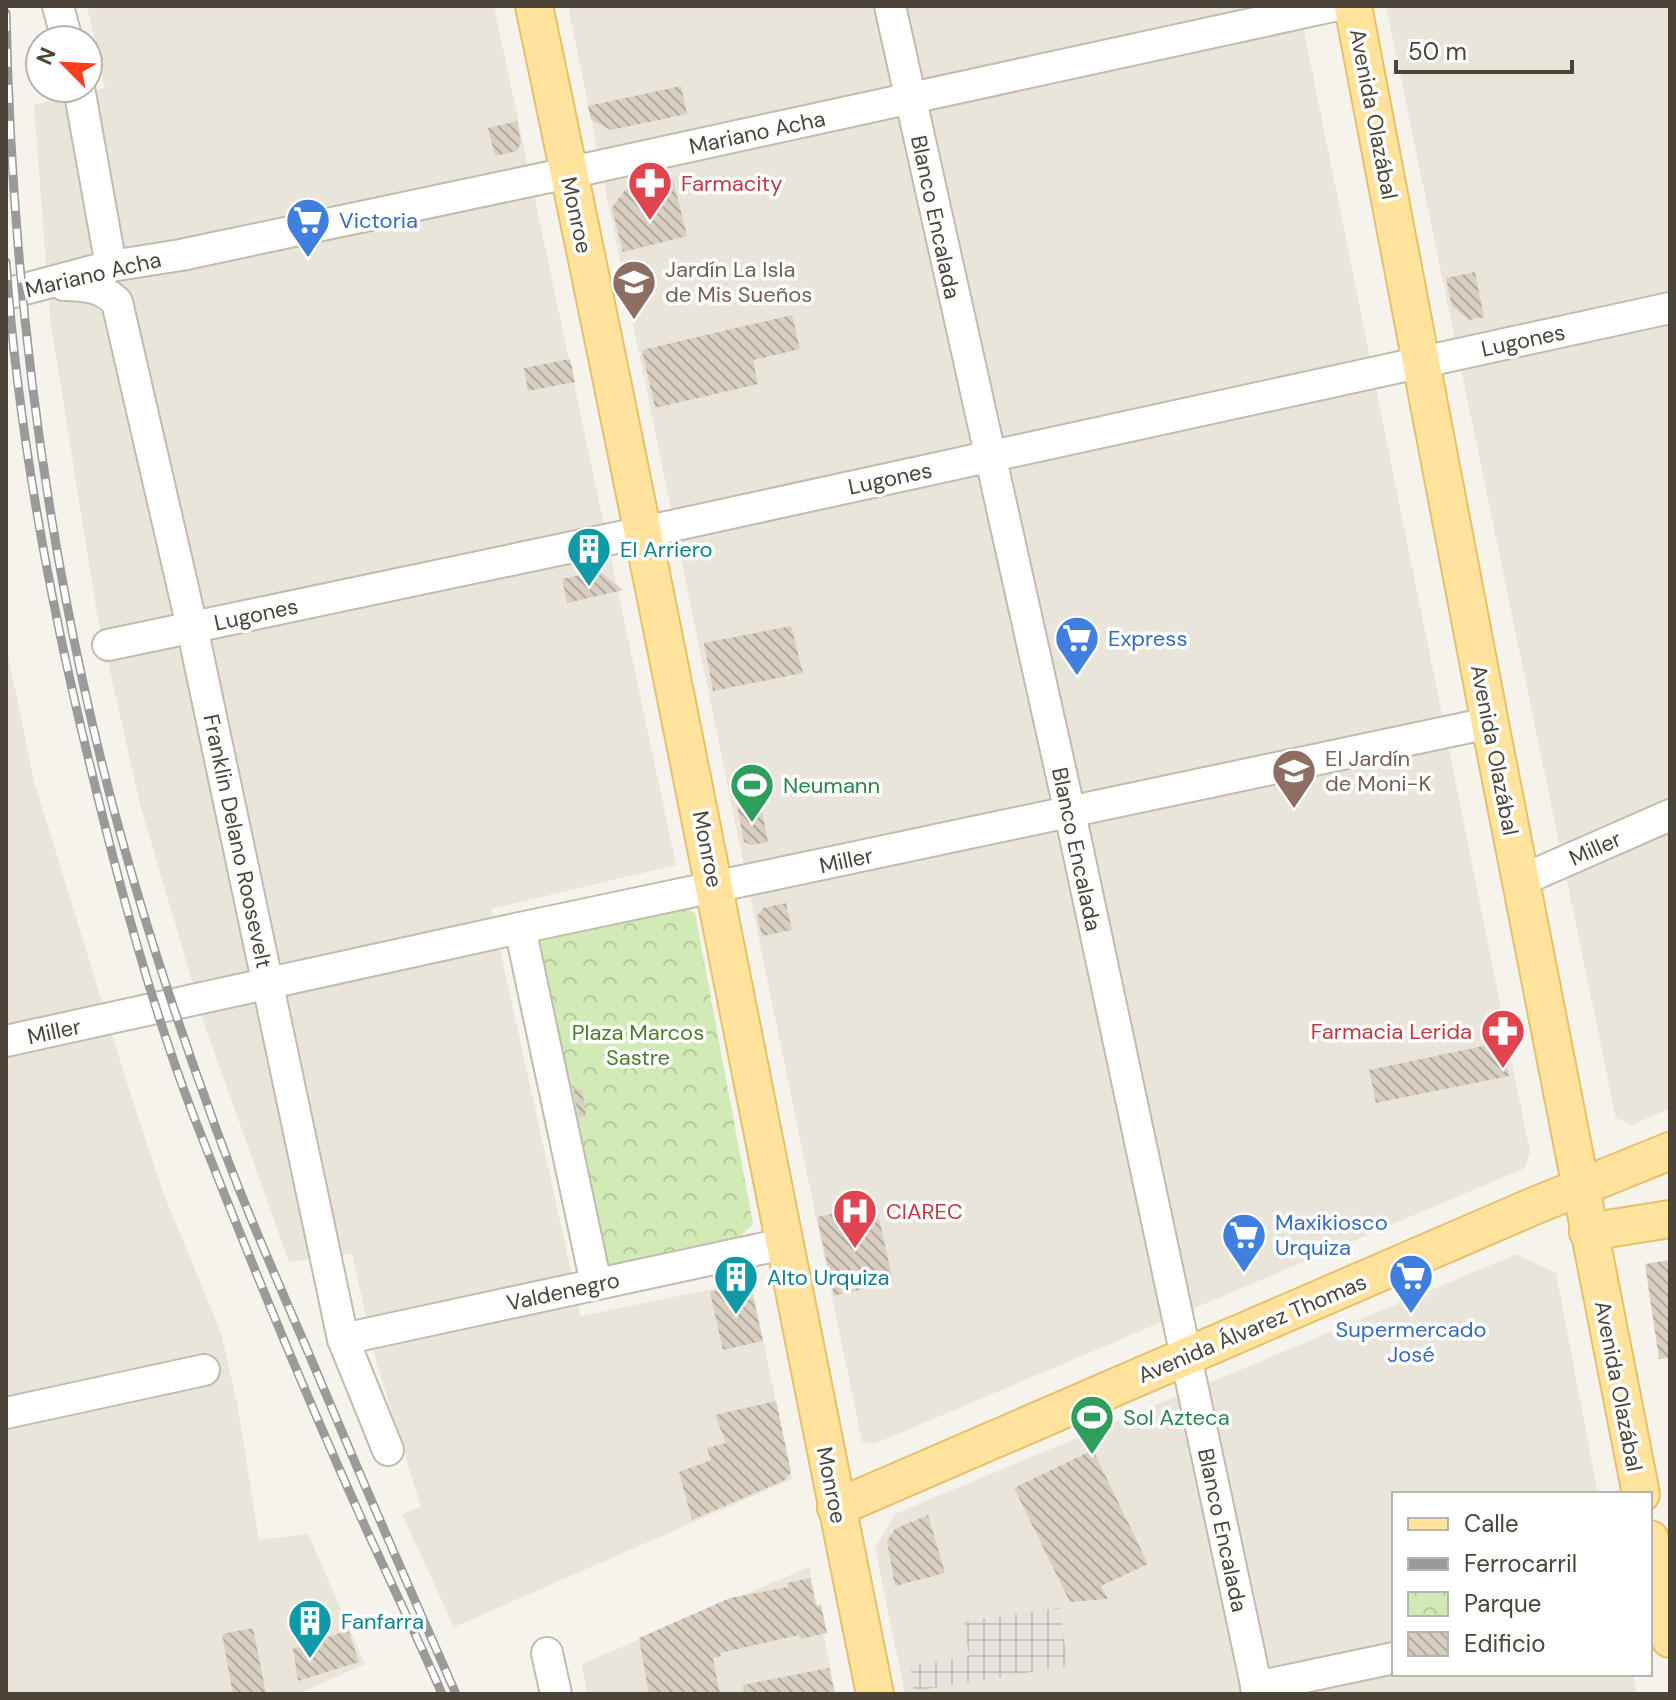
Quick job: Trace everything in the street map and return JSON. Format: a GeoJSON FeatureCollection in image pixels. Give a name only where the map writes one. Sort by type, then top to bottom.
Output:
{"type":"FeatureCollection","features":[{"type":"Feature","properties":{"kind":"main road","name":"Monroe"},"geometry":{"type":"LineString","coordinates":[[534,6],[644,532],[783,1244],[875,1694]]}},
{"type":"Feature","properties":{"kind":"main road","name":"Avenida Olazábal"},"geometry":{"type":"LineString","coordinates":[[1353,6],[1489,723],[1641,1492]]}},
{"type":"Feature","properties":{"kind":"main road","name":"Avenida Álvarez Thomas"},"geometry":{"type":"LineString","coordinates":[[836,1508],[1580,1186],[1670,1151]]}},
{"type":"Feature","properties":{"kind":"main road"},"geometry":{"type":"LineString","coordinates":[[1588,1232],[1670,1219]]}},
{"type":"Feature","properties":{"kind":"main road"},"geometry":{"type":"LineString","coordinates":[[1652,1560],[1656,1602],[1670,1639]]}},
{"type":"Feature","properties":{"kind":"street","name":"Blanco Encalada"},"geometry":{"type":"LineString","coordinates":[[890,6],[1070,813],[1257,1690]]}},
{"type":"Feature","properties":{"kind":"street","name":"Mariano Acha"},"geometry":{"type":"LineString","coordinates":[[6,294],[111,266],[181,255],[568,173],[1333,6]]}},
{"type":"Feature","properties":{"kind":"street"},"geometry":{"type":"LineString","coordinates":[[82,104],[111,266]]}},
{"type":"Feature","properties":{"kind":"street","name":"Mariano Acha"},"geometry":{"type":"LineString","coordinates":[[117,302],[130,281],[181,255]]}},
{"type":"Feature","properties":{"kind":"street"},"geometry":{"type":"LineString","coordinates":[[46,285],[90,286],[106,291],[117,302]]}},
{"type":"Feature","properties":{"kind":"street","name":"Franklin Delano Roosevelt"},"geometry":{"type":"LineString","coordinates":[[117,302],[192,627],[343,1339],[388,1450]]}},
{"type":"Feature","properties":{"kind":"street","name":"Lugones"},"geometry":{"type":"LineString","coordinates":[[108,645],[644,532],[1670,308]]}},
{"type":"Feature","properties":{"kind":"street","name":"Miller"},"geometry":{"type":"LineString","coordinates":[[6,1041],[520,928],[1489,723]]}},
{"type":"Feature","properties":{"kind":"street","name":"Miller"},"geometry":{"type":"LineString","coordinates":[[1520,881],[1670,815]]}},
{"type":"Feature","properties":{"kind":"street"},"geometry":{"type":"LineString","coordinates":[[520,928],[596,1284]]}},
{"type":"Feature","properties":{"kind":"street","name":"Valdenegro"},"geometry":{"type":"LineString","coordinates":[[343,1339],[783,1244]]}},
{"type":"Feature","properties":{"kind":"street"},"geometry":{"type":"LineString","coordinates":[[6,1413],[204,1370]]}},
{"type":"Feature","properties":{"kind":"street"},"geometry":{"type":"LineString","coordinates":[[547,1653],[556,1694]]}},
{"type":"Feature","properties":{"kind":"street"},"geometry":{"type":"LineString","coordinates":[[1257,1690],[1392,1658]]}},
{"type":"Feature","properties":{"kind":"shaded area"},"geometry":{"type":"Polygon","coordinates":[[[87,6],[494,6],[676,865],[491,909],[581,1316],[751,1281],[792,1479],[454,1627],[402,1514],[421,1507],[377,1364],[352,1254],[289,1262],[206,1029],[140,804],[97,614],[50,318],[34,105],[104,104],[104,24],[91,24],[87,6]]]}},
{"type":"Feature","properties":{"kind":"shaded area"},"geometry":{"type":"Polygon","coordinates":[[[568,6],[1299,6],[1530,1152],[1525,1168],[874,1444],[862,1442],[568,6]]]}},
{"type":"Feature","properties":{"kind":"shaded area"},"geometry":{"type":"Polygon","coordinates":[[[1386,6],[1670,6],[1670,1108],[1632,1125],[1616,1118],[1386,6]]]}},
{"type":"Feature","properties":{"kind":"shaded area"},"geometry":{"type":"Polygon","coordinates":[[[6,645],[34,781],[127,1083],[163,1192],[221,1333],[237,1403],[259,1540],[308,1534],[365,1664],[298,1694],[6,1694],[6,645]]]}},
{"type":"Feature","properties":{"kind":"shaded area"},"geometry":{"type":"Polygon","coordinates":[[[1517,1254],[1556,1273],[1598,1492],[1392,1492],[1392,1676],[1633,1676],[1637,1694],[905,1694],[875,1548],[895,1514],[1517,1254]]]}},
{"type":"Feature","properties":{"kind":"shaded area"},"geometry":{"type":"Polygon","coordinates":[[[809,1567],[836,1694],[587,1694],[582,1664],[809,1567]]]}},
{"type":"Feature","properties":{"kind":"shaded area"},"geometry":{"type":"Polygon","coordinates":[[[1059,1608],[1068,1666],[914,1691],[910,1666],[969,1656],[964,1622],[1059,1608]]]}},
{"type":"Feature","properties":{"kind":"green space","name":"Plaza Marcos Sastre"},"geometry":{"type":"Polygon","coordinates":[[[683,907],[695,913],[753,1224],[738,1238],[599,1269],[537,941],[683,907]]]}},
{"type":"Feature","properties":{"kind":"building"},"geometry":{"type":"Polygon","coordinates":[[[681,86],[687,114],[611,130],[591,120],[588,106],[681,86]]]}},
{"type":"Feature","properties":{"kind":"building"},"geometry":{"type":"Polygon","coordinates":[[[517,121],[521,143],[517,151],[495,156],[488,128],[517,121]]]}},
{"type":"Feature","properties":{"kind":"building","name":"Farmacity"},"geometry":{"type":"Polygon","coordinates":[[[672,176],[687,236],[623,252],[612,208],[626,188],[672,176]]]}},
{"type":"Feature","properties":{"kind":"building"},"geometry":{"type":"Polygon","coordinates":[[[1475,272],[1484,317],[1469,320],[1452,306],[1446,278],[1475,272]]]}},
{"type":"Feature","properties":{"kind":"building"},"geometry":{"type":"Polygon","coordinates":[[[792,315],[800,349],[753,360],[758,384],[655,408],[642,350],[792,315]]]}},
{"type":"Feature","properties":{"kind":"building"},"geometry":{"type":"Polygon","coordinates":[[[570,359],[575,382],[528,391],[524,368],[570,359]]]}},
{"type":"Feature","properties":{"kind":"building","name":"El Arriero"},"geometry":{"type":"Polygon","coordinates":[[[599,571],[623,590],[567,603],[562,579],[599,571]]]}},
{"type":"Feature","properties":{"kind":"building"},"geometry":{"type":"Polygon","coordinates":[[[791,626],[803,673],[713,691],[704,643],[791,626]]]}},
{"type":"Feature","properties":{"kind":"building","name":"Neumann"},"geometry":{"type":"Polygon","coordinates":[[[760,801],[768,842],[752,845],[744,842],[737,806],[760,801]]]}},
{"type":"Feature","properties":{"kind":"building"},"geometry":{"type":"Polygon","coordinates":[[[786,903],[792,930],[762,936],[757,917],[763,908],[786,903]]]}},
{"type":"Feature","properties":{"kind":"building"},"geometry":{"type":"Polygon","coordinates":[[[1502,1042],[1509,1076],[1376,1103],[1369,1070],[1502,1042]]]}},
{"type":"Feature","properties":{"kind":"building"},"geometry":{"type":"Polygon","coordinates":[[[582,1089],[586,1116],[579,1117],[573,1091],[582,1089]]]}},
{"type":"Feature","properties":{"kind":"building","name":"CIAREC"},"geometry":{"type":"Polygon","coordinates":[[[876,1204],[893,1282],[834,1296],[817,1217],[876,1204]]]}},
{"type":"Feature","properties":{"kind":"building"},"geometry":{"type":"Polygon","coordinates":[[[1670,1260],[1670,1358],[1659,1359],[1645,1264],[1670,1260]]]}},
{"type":"Feature","properties":{"kind":"building","name":"Alto Urquiza"},"geometry":{"type":"Polygon","coordinates":[[[750,1283],[763,1341],[723,1350],[710,1292],[750,1283]]]}},
{"type":"Feature","properties":{"kind":"building"},"geometry":{"type":"Polygon","coordinates":[[[776,1401],[791,1472],[785,1480],[692,1520],[679,1472],[711,1460],[707,1448],[726,1443],[715,1415],[776,1401]]]}},
{"type":"Feature","properties":{"kind":"building"},"geometry":{"type":"Polygon","coordinates":[[[1093,1450],[1148,1564],[1101,1586],[1108,1599],[1070,1602],[1014,1488],[1093,1450]]]}},
{"type":"Feature","properties":{"kind":"building"},"geometry":{"type":"Polygon","coordinates":[[[928,1515],[945,1573],[895,1586],[887,1541],[895,1529],[928,1515]]]}},
{"type":"Feature","properties":{"kind":"building"},"geometry":{"type":"Polygon","coordinates":[[[810,1578],[816,1606],[821,1605],[827,1633],[800,1639],[799,1635],[720,1653],[721,1656],[713,1658],[720,1694],[649,1694],[639,1638],[730,1598],[788,1587],[787,1583],[810,1578]]]}},
{"type":"Feature","properties":{"kind":"building"},"geometry":{"type":"Polygon","coordinates":[[[253,1628],[266,1694],[233,1694],[222,1634],[253,1628]]]}},
{"type":"Feature","properties":{"kind":"building"},"geometry":{"type":"Polygon","coordinates":[[[348,1630],[359,1662],[298,1681],[293,1649],[348,1630]]]}},
{"type":"Feature","properties":{"kind":"building"},"geometry":{"type":"Polygon","coordinates":[[[829,1668],[835,1694],[744,1694],[743,1685],[829,1668]]]}},
{"type":"Feature","properties":{"kind":"railway"},"geometry":{"type":"LineString","coordinates":[[6,13],[13,183],[39,436],[84,687],[124,847],[156,953],[232,1171],[456,1694]]}},
{"type":"Feature","properties":{"kind":"railway"},"geometry":{"type":"LineString","coordinates":[[6,262],[18,388],[48,576],[100,806],[149,985],[194,1117],[276,1321],[442,1694]]}},
{"type":"Feature","properties":{"kind":"place","name":"Farmacity"},"geometry":{"type":"Point","coordinates":[650,222]}},
{"type":"Feature","properties":{"kind":"place","name":"Victoria"},"geometry":{"type":"Point","coordinates":[308,259]}},
{"type":"Feature","properties":{"kind":"place","name":"Jardín La Isla de Mis Sueños"},"geometry":{"type":"Point","coordinates":[634,321]}},
{"type":"Feature","properties":{"kind":"place","name":"El Arriero"},"geometry":{"type":"Point","coordinates":[589,588]}},
{"type":"Feature","properties":{"kind":"place","name":"Express"},"geometry":{"type":"Point","coordinates":[1077,677]}},
{"type":"Feature","properties":{"kind":"place","name":"El Jardín de Moni-K"},"geometry":{"type":"Point","coordinates":[1294,810]}},
{"type":"Feature","properties":{"kind":"place","name":"Neumann"},"geometry":{"type":"Point","coordinates":[752,824]}},
{"type":"Feature","properties":{"kind":"place","name":"Farmacia Lerida"},"geometry":{"type":"Point","coordinates":[1503,1070]}},
{"type":"Feature","properties":{"kind":"place","name":"CIAREC"},"geometry":{"type":"Point","coordinates":[855,1250]}},
{"type":"Feature","properties":{"kind":"place","name":"Maxikiosco Urquiza"},"geometry":{"type":"Point","coordinates":[1244,1274]}},
{"type":"Feature","properties":{"kind":"place","name":"Supermercado José"},"geometry":{"type":"Point","coordinates":[1411,1315]}},
{"type":"Feature","properties":{"kind":"place","name":"Alto Urquiza"},"geometry":{"type":"Point","coordinates":[736,1316]}},
{"type":"Feature","properties":{"kind":"place","name":"Sol Azteca"},"geometry":{"type":"Point","coordinates":[1092,1456]}},
{"type":"Feature","properties":{"kind":"place","name":"Fanfarra"},"geometry":{"type":"Point","coordinates":[310,1660]}}]}
